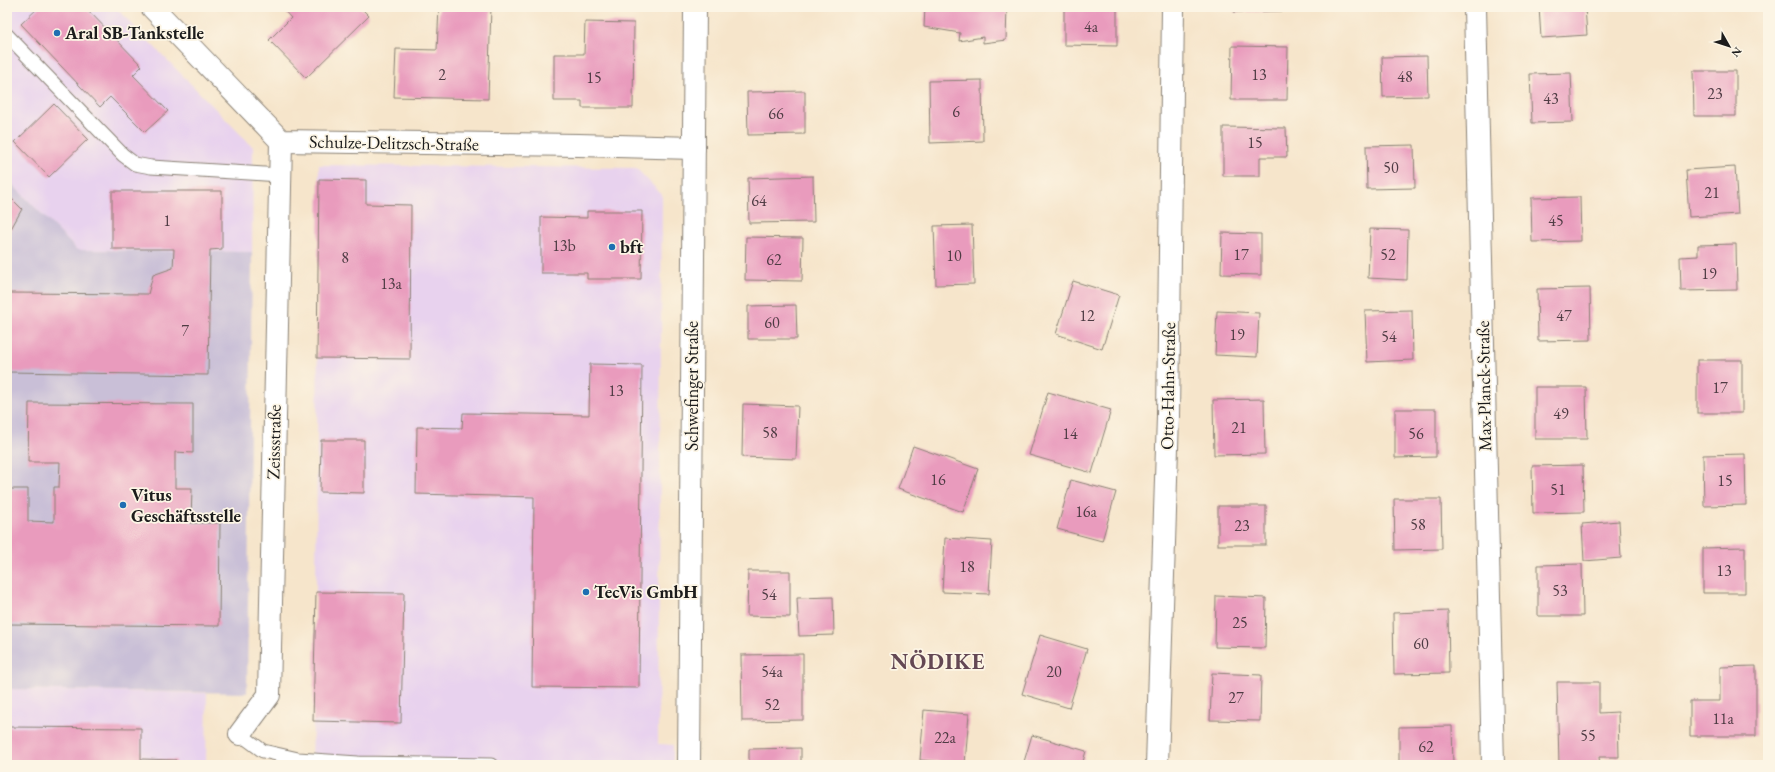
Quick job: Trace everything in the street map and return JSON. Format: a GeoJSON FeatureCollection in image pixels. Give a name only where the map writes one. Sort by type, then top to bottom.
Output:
{"type":"FeatureCollection","features":[{"type":"Feature","properties":{"kind":"street"},"geometry":{"type":"LineString","coordinates":[[152,7],[280,141]]}},
{"type":"Feature","properties":{"kind":"street","name":"Schwefinger Straße"},"geometry":{"type":"LineString","coordinates":[[689,765],[695,7]]}},
{"type":"Feature","properties":{"kind":"street","name":"Otto-Hahn-Straße"},"geometry":{"type":"LineString","coordinates":[[1157,765],[1168,416],[1174,7]]}},
{"type":"Feature","properties":{"kind":"street","name":"Max-Planck-Straße"},"geometry":{"type":"LineString","coordinates":[[1475,7],[1493,765]]}},
{"type":"Feature","properties":{"kind":"street","name":"Schulze-Delitzsch-Straße"},"geometry":{"type":"LineString","coordinates":[[280,141],[694,148]]}},
{"type":"Feature","properties":{"kind":"street","name":"Zeissstraße"},"geometry":{"type":"LineString","coordinates":[[240,734],[269,695],[280,141]]}},
{"type":"Feature","properties":{"kind":"lane"},"geometry":{"type":"LineString","coordinates":[[7,35],[123,155],[136,164],[151,167],[280,175]]}},
{"type":"Feature","properties":{"kind":"lane"},"geometry":{"type":"LineString","coordinates":[[240,734],[263,751],[298,759],[358,763],[491,765]]}},
{"type":"Feature","properties":{"kind":"shaded area"},"geometry":{"type":"Polygon","coordinates":[[[7,7],[115,7],[253,147],[252,252],[77,250],[7,179],[7,7]]]}},
{"type":"Feature","properties":{"kind":"shaded area"},"geometry":{"type":"Polygon","coordinates":[[[319,165],[636,168],[662,195],[658,744],[673,745],[673,765],[312,765],[316,592],[319,165]]]}},
{"type":"Feature","properties":{"kind":"shaded area"},"geometry":{"type":"Polygon","coordinates":[[[7,179],[77,250],[252,252],[247,693],[7,689],[7,179]]]}},
{"type":"Feature","properties":{"kind":"shaded area"},"geometry":{"type":"Polygon","coordinates":[[[7,689],[207,693],[206,765],[7,765],[7,689]]]}},
{"type":"Feature","properties":{"kind":"building"},"geometry":{"type":"Polygon","coordinates":[[[39,7],[85,7],[142,66],[133,75],[168,111],[145,132],[110,97],[100,107],[21,24],[39,7]]]}},
{"type":"Feature","properties":{"kind":"building"},"geometry":{"type":"Polygon","coordinates":[[[281,7],[360,7],[369,16],[306,78],[269,40],[291,18],[281,7]]]}},
{"type":"Feature","properties":{"kind":"building"},"geometry":{"type":"Polygon","coordinates":[[[439,7],[491,7],[488,99],[394,97],[396,49],[437,50],[439,7]]]}},
{"type":"Feature","properties":{"kind":"building"},"geometry":{"type":"Polygon","coordinates":[[[925,7],[1007,7],[1006,40],[983,43],[983,37],[959,41],[960,33],[924,27],[925,7]]]}},
{"type":"Feature","properties":{"kind":"building"},"geometry":{"type":"Polygon","coordinates":[[[1064,7],[1117,7],[1117,46],[1064,45],[1064,7]]]}},
{"type":"Feature","properties":{"kind":"building"},"geometry":{"type":"Polygon","coordinates":[[[1234,7],[1286,7],[1286,11],[1234,12],[1234,7]]]}},
{"type":"Feature","properties":{"kind":"building"},"geometry":{"type":"Polygon","coordinates":[[[1539,7],[1585,7],[1587,35],[1541,38],[1539,7]]]}},
{"type":"Feature","properties":{"kind":"building"},"geometry":{"type":"Polygon","coordinates":[[[585,22],[634,23],[633,108],[582,108],[582,101],[554,101],[554,54],[584,54],[585,22]]]}},
{"type":"Feature","properties":{"kind":"building"},"geometry":{"type":"Polygon","coordinates":[[[1232,46],[1288,47],[1287,100],[1231,100],[1232,46]]]}},
{"type":"Feature","properties":{"kind":"building"},"geometry":{"type":"Polygon","coordinates":[[[1427,56],[1428,96],[1383,97],[1382,57],[1427,56]]]}},
{"type":"Feature","properties":{"kind":"building"},"geometry":{"type":"Polygon","coordinates":[[[1693,71],[1736,71],[1736,116],[1694,116],[1693,71]]]}},
{"type":"Feature","properties":{"kind":"building"},"geometry":{"type":"Polygon","coordinates":[[[1571,73],[1573,122],[1532,123],[1530,74],[1571,73]]]}},
{"type":"Feature","properties":{"kind":"building"},"geometry":{"type":"Polygon","coordinates":[[[982,80],[983,141],[930,143],[929,81],[982,80]]]}},
{"type":"Feature","properties":{"kind":"building"},"geometry":{"type":"Polygon","coordinates":[[[805,91],[805,134],[748,135],[747,92],[805,91]]]}},
{"type":"Feature","properties":{"kind":"building"},"geometry":{"type":"Polygon","coordinates":[[[54,104],[88,139],[49,177],[15,142],[54,104]]]}},
{"type":"Feature","properties":{"kind":"building"},"geometry":{"type":"Polygon","coordinates":[[[1223,127],[1286,128],[1287,157],[1260,157],[1260,176],[1223,176],[1223,127]]]}},
{"type":"Feature","properties":{"kind":"building"},"geometry":{"type":"Polygon","coordinates":[[[1414,145],[1415,188],[1367,189],[1366,146],[1414,145]]]}},
{"type":"Feature","properties":{"kind":"building"},"geometry":{"type":"Polygon","coordinates":[[[1735,167],[1738,214],[1689,217],[1686,170],[1735,167]]]}},
{"type":"Feature","properties":{"kind":"building"},"geometry":{"type":"Polygon","coordinates":[[[813,176],[814,222],[749,223],[748,178],[813,176]]]}},
{"type":"Feature","properties":{"kind":"building"},"geometry":{"type":"Polygon","coordinates":[[[319,179],[366,180],[366,204],[411,205],[410,359],[317,358],[319,179]]]}},
{"type":"Feature","properties":{"kind":"building"},"geometry":{"type":"Polygon","coordinates":[[[112,191],[222,191],[222,249],[210,250],[208,375],[7,372],[7,293],[148,294],[153,275],[173,268],[174,249],[112,249],[112,191]]]}},
{"type":"Feature","properties":{"kind":"building"},"geometry":{"type":"Polygon","coordinates":[[[7,194],[22,209],[7,236],[7,194]]]}},
{"type":"Feature","properties":{"kind":"building"},"geometry":{"type":"Polygon","coordinates":[[[1580,197],[1581,241],[1532,242],[1531,198],[1580,197]]]}},
{"type":"Feature","properties":{"kind":"building"},"geometry":{"type":"Polygon","coordinates":[[[587,211],[642,211],[641,279],[587,279],[587,273],[541,273],[541,217],[587,218],[587,211]]]}},
{"type":"Feature","properties":{"kind":"building"},"geometry":{"type":"Polygon","coordinates":[[[972,225],[974,284],[936,285],[934,226],[972,225]]]}},
{"type":"Feature","properties":{"kind":"building"},"geometry":{"type":"Polygon","coordinates":[[[1370,229],[1408,230],[1407,280],[1368,278],[1370,229]]]}},
{"type":"Feature","properties":{"kind":"building"},"geometry":{"type":"Polygon","coordinates":[[[1222,233],[1261,234],[1261,275],[1221,274],[1222,233]]]}},
{"type":"Feature","properties":{"kind":"building"},"geometry":{"type":"Polygon","coordinates":[[[746,237],[803,238],[802,281],[745,280],[746,237]]]}},
{"type":"Feature","properties":{"kind":"building"},"geometry":{"type":"Polygon","coordinates":[[[1736,244],[1737,290],[1681,291],[1680,257],[1698,256],[1698,245],[1736,244]]]}},
{"type":"Feature","properties":{"kind":"building"},"geometry":{"type":"Polygon","coordinates":[[[1073,281],[1119,295],[1102,349],[1056,334],[1073,281]]]}},
{"type":"Feature","properties":{"kind":"building"},"geometry":{"type":"Polygon","coordinates":[[[1590,288],[1591,340],[1538,341],[1537,289],[1590,288]]]}},
{"type":"Feature","properties":{"kind":"building"},"geometry":{"type":"Polygon","coordinates":[[[796,305],[797,339],[748,339],[748,306],[796,305]]]}},
{"type":"Feature","properties":{"kind":"building"},"geometry":{"type":"Polygon","coordinates":[[[1412,310],[1413,360],[1367,362],[1365,311],[1412,310]]]}},
{"type":"Feature","properties":{"kind":"building"},"geometry":{"type":"Polygon","coordinates":[[[1217,311],[1259,313],[1257,357],[1215,355],[1217,311]]]}},
{"type":"Feature","properties":{"kind":"building"},"geometry":{"type":"Polygon","coordinates":[[[1697,360],[1742,360],[1742,413],[1697,413],[1697,360]]]}},
{"type":"Feature","properties":{"kind":"building"},"geometry":{"type":"Polygon","coordinates":[[[590,364],[642,365],[639,688],[532,687],[534,497],[416,494],[417,427],[462,428],[463,413],[589,415],[590,364]]]}},
{"type":"Feature","properties":{"kind":"building"},"geometry":{"type":"Polygon","coordinates":[[[1535,387],[1586,387],[1587,439],[1535,439],[1535,387]]]}},
{"type":"Feature","properties":{"kind":"building"},"geometry":{"type":"Polygon","coordinates":[[[1048,392],[1111,410],[1092,473],[1029,455],[1048,392]]]}},
{"type":"Feature","properties":{"kind":"building"},"geometry":{"type":"Polygon","coordinates":[[[1264,399],[1265,454],[1214,455],[1213,400],[1264,399]]]}},
{"type":"Feature","properties":{"kind":"building","name":"Vitus Geschäftsstelle"},"geometry":{"type":"Polygon","coordinates":[[[29,403],[193,404],[193,453],[175,452],[175,488],[192,488],[191,523],[220,523],[219,626],[7,624],[7,489],[28,489],[28,521],[54,522],[54,487],[59,487],[60,462],[28,462],[29,403]]]}},
{"type":"Feature","properties":{"kind":"building"},"geometry":{"type":"Polygon","coordinates":[[[743,404],[798,406],[796,459],[742,457],[743,404]]]}},
{"type":"Feature","properties":{"kind":"building"},"geometry":{"type":"Polygon","coordinates":[[[1395,409],[1436,409],[1436,457],[1395,458],[1395,409]]]}},
{"type":"Feature","properties":{"kind":"building"},"geometry":{"type":"Polygon","coordinates":[[[321,440],[364,440],[364,493],[320,492],[321,440]]]}},
{"type":"Feature","properties":{"kind":"building"},"geometry":{"type":"Polygon","coordinates":[[[913,446],[978,469],[963,512],[898,489],[913,446]]]}},
{"type":"Feature","properties":{"kind":"building"},"geometry":{"type":"Polygon","coordinates":[[[1745,454],[1746,505],[1704,506],[1703,455],[1745,454]]]}},
{"type":"Feature","properties":{"kind":"building"},"geometry":{"type":"Polygon","coordinates":[[[1583,465],[1584,512],[1533,513],[1532,466],[1583,465]]]}},
{"type":"Feature","properties":{"kind":"building"},"geometry":{"type":"Polygon","coordinates":[[[1071,480],[1116,492],[1102,541],[1057,529],[1071,480]]]}},
{"type":"Feature","properties":{"kind":"building"},"geometry":{"type":"Polygon","coordinates":[[[1394,499],[1441,499],[1442,549],[1395,550],[1394,499]]]}},
{"type":"Feature","properties":{"kind":"building"},"geometry":{"type":"Polygon","coordinates":[[[1218,506],[1266,506],[1266,545],[1218,545],[1218,506]]]}},
{"type":"Feature","properties":{"kind":"building"},"geometry":{"type":"Polygon","coordinates":[[[1619,521],[1621,558],[1584,561],[1582,524],[1619,521]]]}},
{"type":"Feature","properties":{"kind":"building"},"geometry":{"type":"Polygon","coordinates":[[[945,538],[992,541],[989,594],[942,592],[945,538]]]}},
{"type":"Feature","properties":{"kind":"building"},"geometry":{"type":"Polygon","coordinates":[[[1745,547],[1745,593],[1703,593],[1703,548],[1745,547]]]}},
{"type":"Feature","properties":{"kind":"building"},"geometry":{"type":"Polygon","coordinates":[[[1582,564],[1583,616],[1538,616],[1538,565],[1582,564]]]}},
{"type":"Feature","properties":{"kind":"building"},"geometry":{"type":"Polygon","coordinates":[[[748,571],[790,571],[790,617],[747,616],[748,571]]]}},
{"type":"Feature","properties":{"kind":"building"},"geometry":{"type":"Polygon","coordinates":[[[316,592],[404,593],[401,723],[313,721],[316,592]]]}},
{"type":"Feature","properties":{"kind":"building"},"geometry":{"type":"Polygon","coordinates":[[[1216,596],[1266,598],[1265,648],[1215,647],[1216,596]]]}},
{"type":"Feature","properties":{"kind":"building"},"geometry":{"type":"Polygon","coordinates":[[[833,597],[834,635],[799,636],[797,598],[833,597]]]}},
{"type":"Feature","properties":{"kind":"building"},"geometry":{"type":"Polygon","coordinates":[[[1448,611],[1449,673],[1394,674],[1393,613],[1448,611]]]}},
{"type":"Feature","properties":{"kind":"building"},"geometry":{"type":"Polygon","coordinates":[[[1040,635],[1087,649],[1069,708],[1022,694],[1040,635]]]}},
{"type":"Feature","properties":{"kind":"building"},"geometry":{"type":"Polygon","coordinates":[[[803,654],[803,720],[742,721],[741,655],[803,654]]]}},
{"type":"Feature","properties":{"kind":"building"},"geometry":{"type":"Polygon","coordinates":[[[1756,666],[1756,736],[1690,736],[1690,701],[1720,701],[1720,667],[1756,666]]]}},
{"type":"Feature","properties":{"kind":"building"},"geometry":{"type":"Polygon","coordinates":[[[1212,673],[1261,675],[1260,721],[1210,720],[1212,673]]]}},
{"type":"Feature","properties":{"kind":"building"},"geometry":{"type":"Polygon","coordinates":[[[1557,682],[1599,682],[1599,713],[1618,712],[1619,757],[1599,757],[1600,765],[1559,765],[1557,682]]]}},
{"type":"Feature","properties":{"kind":"building"},"geometry":{"type":"Polygon","coordinates":[[[924,710],[969,714],[965,764],[920,760],[924,710]]]}},
{"type":"Feature","properties":{"kind":"building"},"geometry":{"type":"Polygon","coordinates":[[[1452,726],[1453,765],[1399,765],[1399,727],[1452,726]]]}},
{"type":"Feature","properties":{"kind":"building"},"geometry":{"type":"Polygon","coordinates":[[[7,727],[141,728],[141,759],[176,760],[176,765],[7,765],[7,727]]]}},
{"type":"Feature","properties":{"kind":"building"},"geometry":{"type":"Polygon","coordinates":[[[1032,735],[1086,751],[1082,765],[1023,765],[1032,735]]]}},
{"type":"Feature","properties":{"kind":"building"},"geometry":{"type":"Polygon","coordinates":[[[801,748],[801,765],[749,765],[749,749],[801,748]]]}},
{"type":"Feature","properties":{"kind":"place","name":"Aral SB-Tankstelle"},"geometry":{"type":"Point","coordinates":[57,33]}},
{"type":"Feature","properties":{"kind":"place","name":"bft"},"geometry":{"type":"Point","coordinates":[612,247]}},
{"type":"Feature","properties":{"kind":"place","name":"Vitus Geschäftsstelle"},"geometry":{"type":"Point","coordinates":[123,505]}},
{"type":"Feature","properties":{"kind":"place","name":"TecVis GmbH"},"geometry":{"type":"Point","coordinates":[586,592]}},
{"type":"Feature","properties":{"kind":"district","name":"NÖDIKE"},"geometry":{"type":"Point","coordinates":[938,661]}}]}
